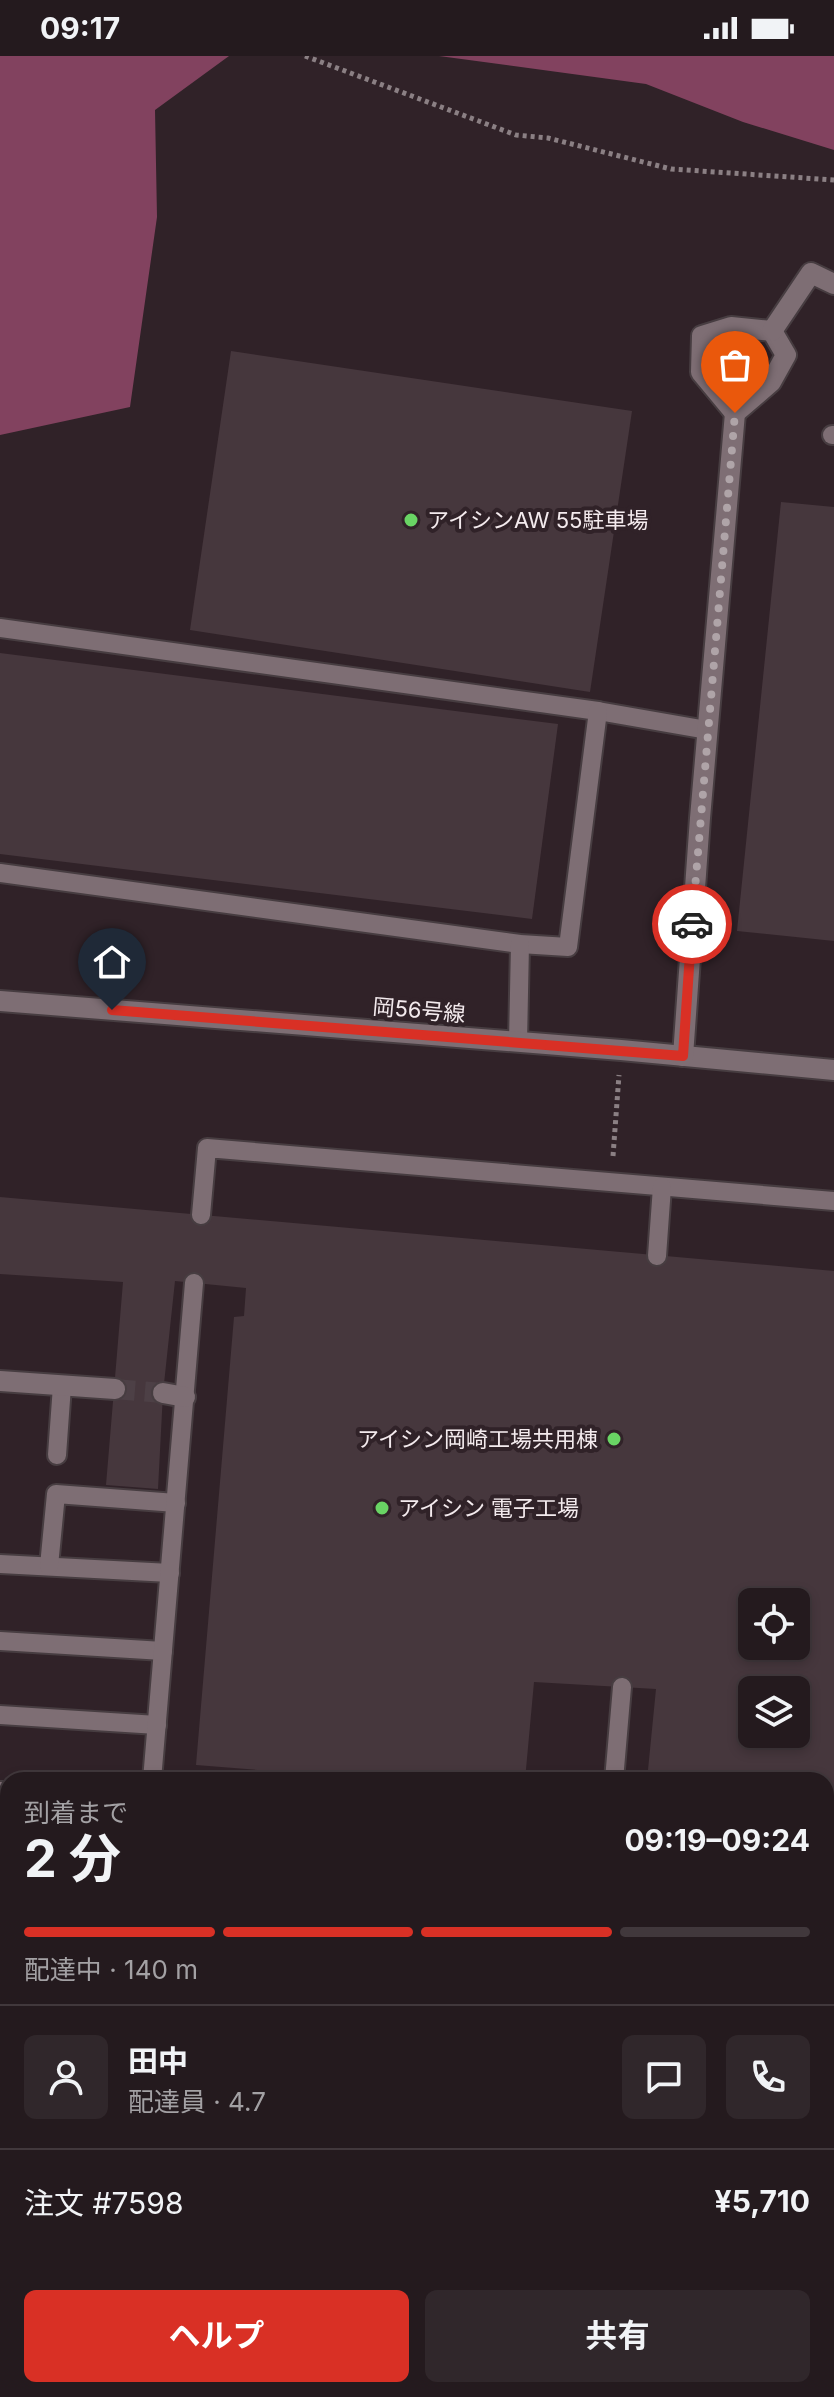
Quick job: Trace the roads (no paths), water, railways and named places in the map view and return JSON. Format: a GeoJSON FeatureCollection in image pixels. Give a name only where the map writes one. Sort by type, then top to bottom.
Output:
{"type":"FeatureCollection","features":[{"type":"Feature","properties":{"kind":"street"},"geometry":{"type":"LineString","coordinates":[[772,331],[811,273],[834,284]]}},
{"type":"Feature","properties":{"kind":"street"},"geometry":{"type":"LineString","coordinates":[[735,413],[701,372],[702,336],[731,327],[772,331]]}},
{"type":"Feature","properties":{"kind":"street"},"geometry":{"type":"LineString","coordinates":[[683,1056],[735,413],[771,382],[786,355],[772,331]]}},
{"type":"Feature","properties":{"kind":"street","name":"岡56号線"},"geometry":{"type":"LineString","coordinates":[[0,1001],[834,1070]]}},
{"type":"Feature","properties":{"kind":"street"},"geometry":{"type":"LineString","coordinates":[[0,1381],[115,1389]]}},
{"type":"Feature","properties":{"kind":"street"},"geometry":{"type":"LineString","coordinates":[[163,1393],[185,1397]]}},
{"type":"Feature","properties":{"kind":"lane"},"geometry":{"type":"LineString","coordinates":[[0,628],[598,711],[707,730]]}},
{"type":"Feature","properties":{"kind":"lane"},"geometry":{"type":"LineString","coordinates":[[0,873],[520,944],[568,947],[598,711]]}},
{"type":"Feature","properties":{"kind":"lane"},"geometry":{"type":"LineString","coordinates":[[518,1042],[520,944]]}},
{"type":"Feature","properties":{"kind":"lane"},"geometry":{"type":"LineString","coordinates":[[201,1215],[207,1148],[834,1201]]}},
{"type":"Feature","properties":{"kind":"lane"},"geometry":{"type":"LineString","coordinates":[[657,1256],[662,1187]]}},
{"type":"Feature","properties":{"kind":"lane"},"geometry":{"type":"LineString","coordinates":[[153,1772],[194,1283]]}},
{"type":"Feature","properties":{"kind":"lane"},"geometry":{"type":"LineString","coordinates":[[57,1455],[62,1386]]}},
{"type":"Feature","properties":{"kind":"lane"},"geometry":{"type":"LineString","coordinates":[[49,1566],[56,1494],[176,1503]]}},
{"type":"Feature","properties":{"kind":"lane"},"geometry":{"type":"LineString","coordinates":[[0,1564],[170,1573]]}},
{"type":"Feature","properties":{"kind":"lane"},"geometry":{"type":"LineString","coordinates":[[0,1641],[163,1651]]}},
{"type":"Feature","properties":{"kind":"lane"},"geometry":{"type":"LineString","coordinates":[[615,1772],[622,1687]]}},
{"type":"Feature","properties":{"kind":"lane"},"geometry":{"type":"LineString","coordinates":[[0,1715],[157,1725]]}},
{"type":"Feature","properties":{"kind":"tunnel"},"geometry":{"type":"LineString","coordinates":[[115,1389],[163,1393]]}},
{"type":"Feature","properties":{"kind":"place","name":"アイシンAW 55駐車場"},"geometry":{"type":"Point","coordinates":[411,520]}},
{"type":"Feature","properties":{"kind":"place","name":"アイシン岡崎工場共用棟"},"geometry":{"type":"Point","coordinates":[614,1439]}},
{"type":"Feature","properties":{"kind":"place","name":"アイシン 電子工場"},"geometry":{"type":"Point","coordinates":[382,1508]}}]}
